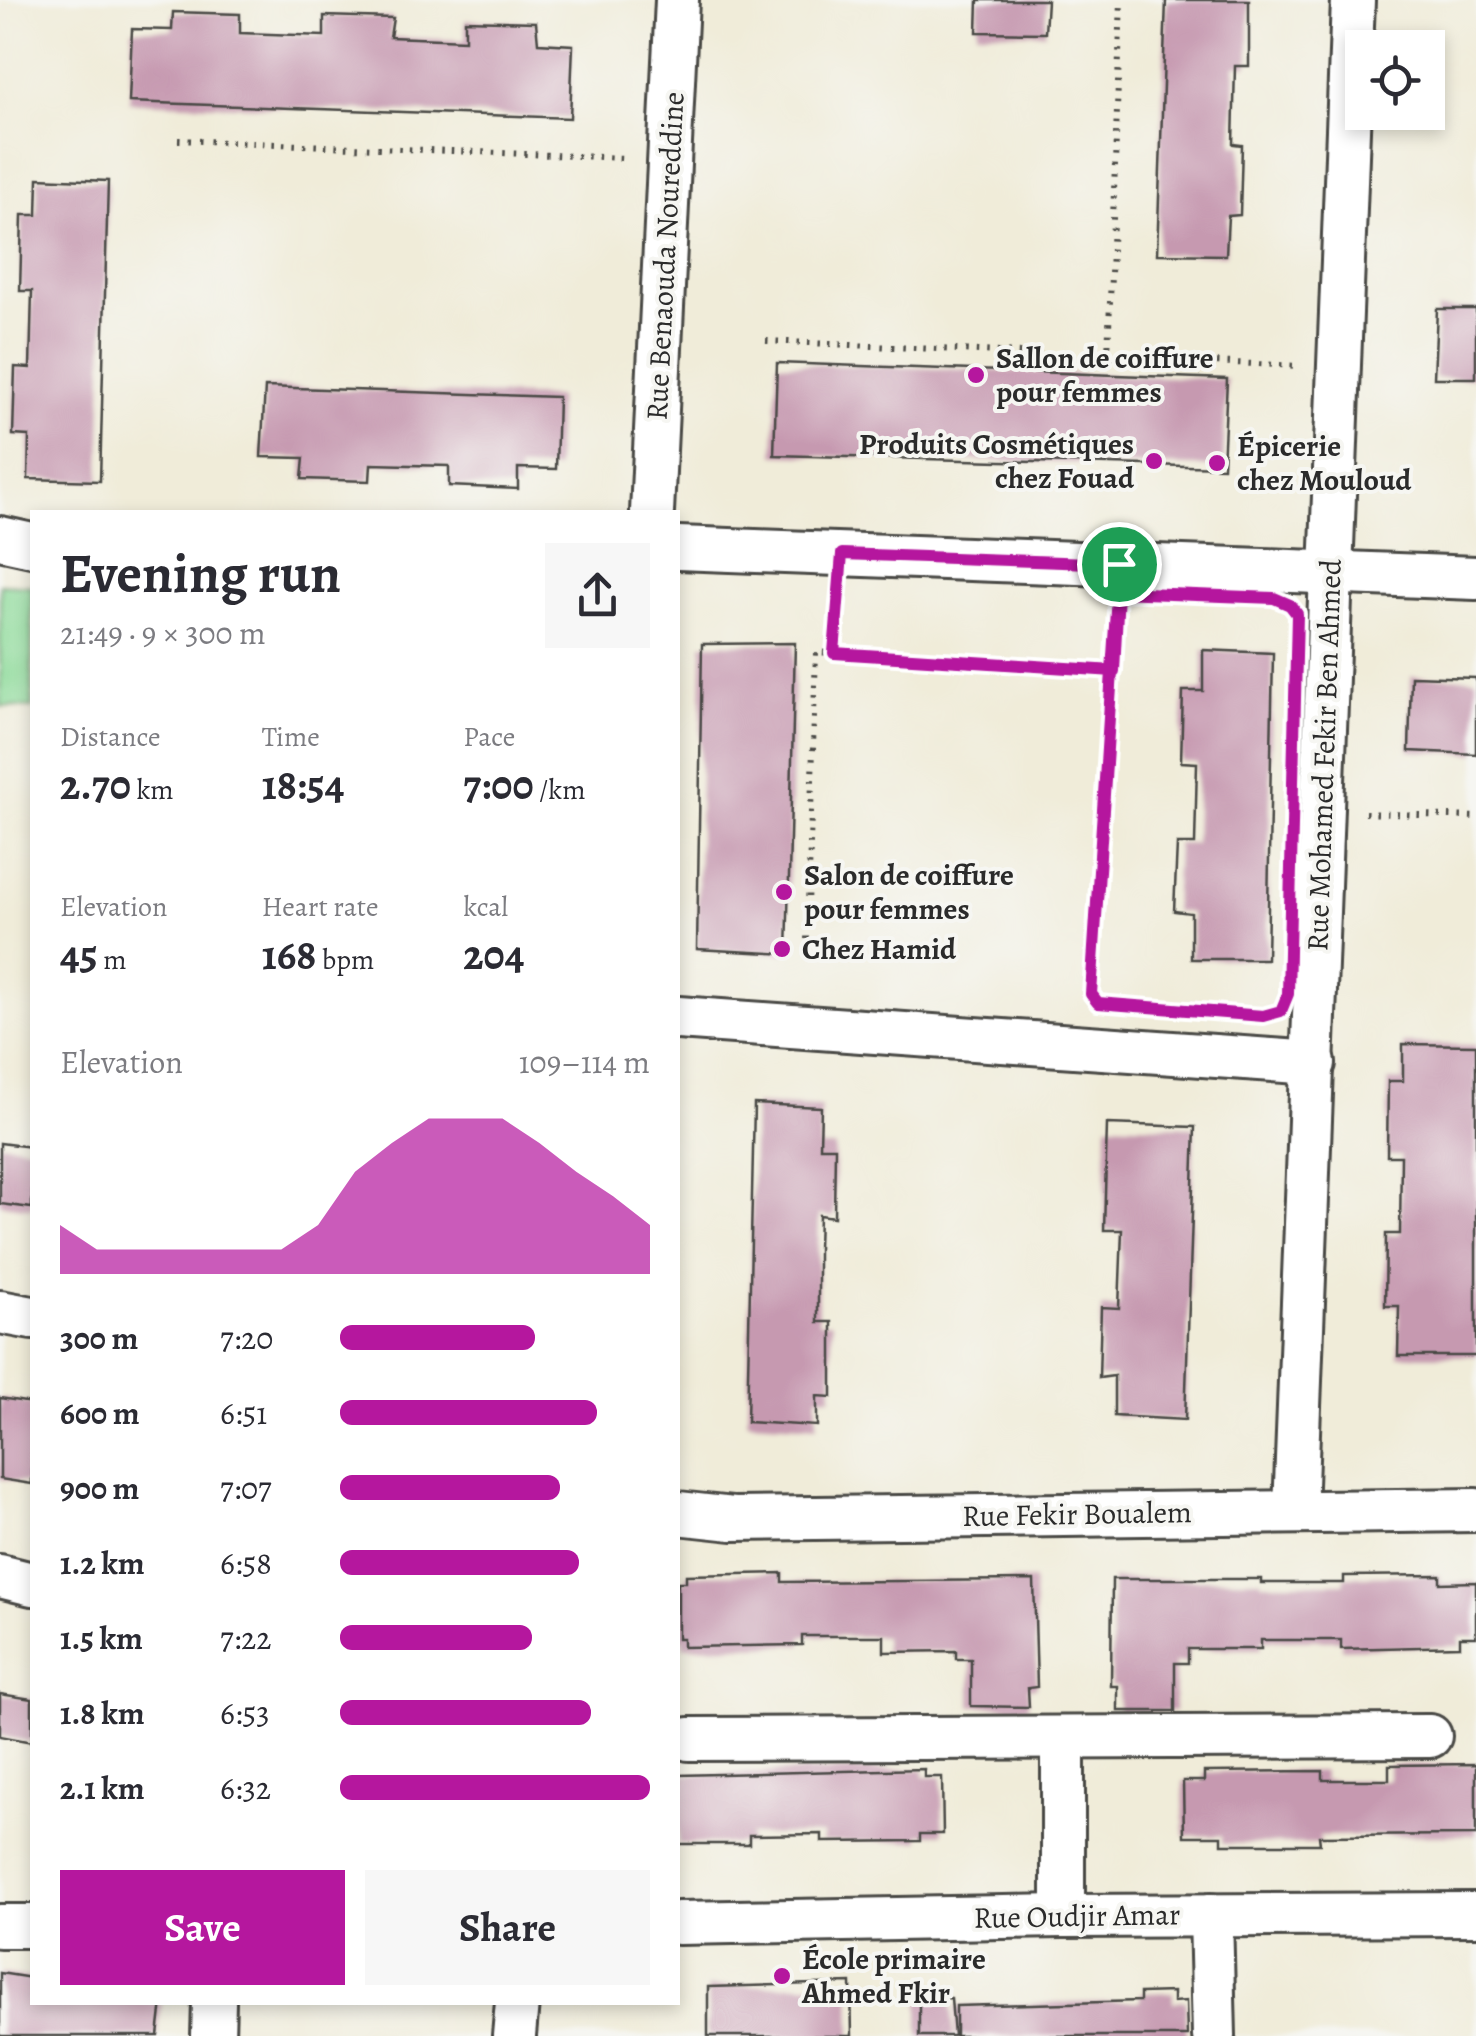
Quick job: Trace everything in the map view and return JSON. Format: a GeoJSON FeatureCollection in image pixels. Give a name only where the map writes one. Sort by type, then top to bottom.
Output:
{"type":"FeatureCollection","features":[{"type":"Feature","properties":{"kind":"street","name":"Rue Benaouda Noureddine"},"geometry":{"type":"LineString","coordinates":[[652,510],[677,0]]}},
{"type":"Feature","properties":{"kind":"street","name":"Rue Mohamed Fekir Ben Ahmed"},"geometry":{"type":"LineString","coordinates":[[1294,1511],[1353,0]]}},
{"type":"Feature","properties":{"kind":"street"},"geometry":{"type":"LineString","coordinates":[[0,538],[30,546]]}},
{"type":"Feature","properties":{"kind":"street"},"geometry":{"type":"LineString","coordinates":[[680,548],[1476,578]]}},
{"type":"Feature","properties":{"kind":"street"},"geometry":{"type":"LineString","coordinates":[[680,1018],[1314,1063]]}},
{"type":"Feature","properties":{"kind":"street"},"geometry":{"type":"LineString","coordinates":[[0,1312],[30,1318]]}},
{"type":"Feature","properties":{"kind":"street","name":"Rue Fekir Boualem"},"geometry":{"type":"LineString","coordinates":[[680,1513],[733,1519],[1476,1510]]}},
{"type":"Feature","properties":{"kind":"street"},"geometry":{"type":"LineString","coordinates":[[0,1576],[30,1584]]}},
{"type":"Feature","properties":{"kind":"street"},"geometry":{"type":"LineString","coordinates":[[689,1739],[1430,1736]]}},
{"type":"Feature","properties":{"kind":"street"},"geometry":{"type":"LineString","coordinates":[[1063,1738],[1063,1916]]}},
{"type":"Feature","properties":{"kind":"street","name":"Rue Oudjir Amar"},"geometry":{"type":"LineString","coordinates":[[680,1923],[1476,1914]]}},
{"type":"Feature","properties":{"kind":"street"},"geometry":{"type":"LineString","coordinates":[[1211,1915],[1214,2036]]}},
{"type":"Feature","properties":{"kind":"street"},"geometry":{"type":"LineString","coordinates":[[0,1926],[30,1926]]}},
{"type":"Feature","properties":{"kind":"street"},"geometry":{"type":"LineString","coordinates":[[213,2036],[214,2005]]}},
{"type":"Feature","properties":{"kind":"street"},"geometry":{"type":"LineString","coordinates":[[514,2036],[517,2005]]}},
{"type":"Feature","properties":{"kind":"path"},"geometry":{"type":"LineString","coordinates":[[1108,356],[1121,0]]}},
{"type":"Feature","properties":{"kind":"path"},"geometry":{"type":"LineString","coordinates":[[178,140],[639,158]]}},
{"type":"Feature","properties":{"kind":"path"},"geometry":{"type":"LineString","coordinates":[[766,341],[1302,366],[1301,384]]}},
{"type":"Feature","properties":{"kind":"path"},"geometry":{"type":"LineString","coordinates":[[834,653],[842,554]]}},
{"type":"Feature","properties":{"kind":"path"},"geometry":{"type":"LineString","coordinates":[[1116,1004],[1098,1003],[1091,994],[1119,564]]}},
{"type":"Feature","properties":{"kind":"path"},"geometry":{"type":"LineString","coordinates":[[807,939],[816,652],[1114,671]]}},
{"type":"Feature","properties":{"kind":"path"},"geometry":{"type":"LineString","coordinates":[[1348,813],[1476,817]]}},
{"type":"Feature","properties":{"kind":"green space"},"geometry":{"type":"Polygon","coordinates":[[[0,584],[30,586],[30,708],[0,706],[0,584]]]}},
{"type":"Feature","properties":{"kind":"building"},"geometry":{"type":"Polygon","coordinates":[[[978,0],[1047,0],[1045,33],[977,32],[978,0]]]}},
{"type":"Feature","properties":{"kind":"building"},"geometry":{"type":"Polygon","coordinates":[[[1166,0],[1249,0],[1249,66],[1235,66],[1233,144],[1242,145],[1240,215],[1228,216],[1226,255],[1157,254],[1166,0]]]}},
{"type":"Feature","properties":{"kind":"building"},"geometry":{"type":"Polygon","coordinates":[[[173,12],[240,14],[240,33],[324,36],[324,16],[393,18],[390,37],[465,40],[465,20],[536,22],[538,43],[573,45],[570,118],[129,102],[132,29],[172,30],[173,12]]]}},
{"type":"Feature","properties":{"kind":"building"},"geometry":{"type":"Polygon","coordinates":[[[38,178],[108,181],[100,481],[28,479],[29,436],[13,435],[15,367],[30,368],[32,291],[20,291],[22,215],[37,215],[38,178]]]}},
{"type":"Feature","properties":{"kind":"building"},"geometry":{"type":"Polygon","coordinates":[[[1437,309],[1476,309],[1476,378],[1434,378],[1437,309]]]}},
{"type":"Feature","properties":{"kind":"building"},"geometry":{"type":"Polygon","coordinates":[[[777,363],[1227,379],[1223,467],[774,455],[777,363]]]}},
{"type":"Feature","properties":{"kind":"building"},"geometry":{"type":"Polygon","coordinates":[[[265,387],[558,397],[556,469],[518,468],[518,489],[449,486],[449,466],[371,464],[370,481],[302,479],[304,458],[261,457],[265,387]]]}},
{"type":"Feature","properties":{"kind":"building"},"geometry":{"type":"Polygon","coordinates":[[[795,643],[787,954],[697,949],[702,644],[795,643]]]}},
{"type":"Feature","properties":{"kind":"building"},"geometry":{"type":"Polygon","coordinates":[[[1203,650],[1273,653],[1267,959],[1191,959],[1191,913],[1174,911],[1177,844],[1195,844],[1197,763],[1181,762],[1183,691],[1203,691],[1203,650]]]}},
{"type":"Feature","properties":{"kind":"building"},"geometry":{"type":"Polygon","coordinates":[[[1411,676],[1476,678],[1476,754],[1409,751],[1411,676]]]}},
{"type":"Feature","properties":{"kind":"building"},"geometry":{"type":"Polygon","coordinates":[[[1403,1044],[1476,1045],[1476,1356],[1398,1356],[1399,1306],[1385,1306],[1386,1234],[1400,1234],[1401,1156],[1387,1156],[1388,1081],[1403,1081],[1403,1044]]]}},
{"type":"Feature","properties":{"kind":"building"},"geometry":{"type":"Polygon","coordinates":[[[754,1104],[821,1107],[820,1147],[835,1147],[834,1217],[819,1215],[818,1249],[818,1322],[832,1322],[832,1397],[817,1396],[817,1426],[747,1422],[754,1104]]]}},
{"type":"Feature","properties":{"kind":"building"},"geometry":{"type":"Polygon","coordinates":[[[1107,1124],[1195,1127],[1185,1420],[1114,1416],[1114,1376],[1099,1378],[1101,1307],[1119,1308],[1122,1230],[1104,1230],[1107,1124]]]}},
{"type":"Feature","properties":{"kind":"building"},"geometry":{"type":"Polygon","coordinates":[[[0,1143],[30,1147],[30,1208],[0,1204],[0,1143]]]}},
{"type":"Feature","properties":{"kind":"building"},"geometry":{"type":"Polygon","coordinates":[[[0,1398],[30,1403],[30,1484],[0,1479],[0,1398]]]}},
{"type":"Feature","properties":{"kind":"building"},"geometry":{"type":"Polygon","coordinates":[[[782,1573],[782,1582],[1034,1580],[1037,1687],[1028,1688],[1029,1707],[971,1706],[971,1659],[956,1659],[956,1651],[884,1652],[884,1636],[802,1636],[802,1645],[683,1647],[680,1582],[686,1582],[686,1575],[782,1573]]]}},
{"type":"Feature","properties":{"kind":"building"},"geometry":{"type":"Polygon","coordinates":[[[1440,1575],[1440,1583],[1476,1582],[1476,1637],[1460,1637],[1460,1646],[1341,1649],[1341,1640],[1261,1640],[1261,1649],[1188,1649],[1188,1663],[1175,1663],[1175,1711],[1118,1711],[1118,1686],[1111,1686],[1112,1579],[1344,1583],[1344,1576],[1440,1575]]]}},
{"type":"Feature","properties":{"kind":"building"},"geometry":{"type":"Polygon","coordinates":[[[0,1694],[30,1699],[30,1742],[0,1736],[0,1694]]]}},
{"type":"Feature","properties":{"kind":"building"},"geometry":{"type":"Polygon","coordinates":[[[1476,1764],[1476,1835],[1319,1836],[1320,1844],[1222,1844],[1222,1836],[1184,1836],[1183,1781],[1204,1781],[1204,1772],[1323,1771],[1323,1780],[1389,1780],[1389,1765],[1476,1764]]]}},
{"type":"Feature","properties":{"kind":"building"},"geometry":{"type":"Polygon","coordinates":[[[924,1769],[924,1777],[942,1777],[943,1834],[920,1834],[920,1841],[822,1842],[822,1834],[749,1835],[749,1844],[680,1844],[680,1775],[924,1769]]]}},
{"type":"Feature","properties":{"kind":"building"},"geometry":{"type":"Polygon","coordinates":[[[0,1973],[30,1978],[30,2005],[162,2005],[158,2036],[0,2036],[0,1973]]]}},
{"type":"Feature","properties":{"kind":"building"},"geometry":{"type":"Polygon","coordinates":[[[851,1983],[852,2036],[708,2036],[708,1987],[851,1983]]]}},
{"type":"Feature","properties":{"kind":"building"},"geometry":{"type":"Polygon","coordinates":[[[1173,1992],[1173,2002],[1186,2001],[1187,2036],[956,2036],[956,2006],[1140,2001],[1140,1993],[1173,1992]]]}},
{"type":"Feature","properties":{"kind":"building"},"geometry":{"type":"Polygon","coordinates":[[[951,1998],[954,2036],[919,2036],[919,1999],[951,1998]]]}},
{"type":"Feature","properties":{"kind":"place","name":"Sallon de coiffure pour femmes"},"geometry":{"type":"Point","coordinates":[976,375]}},
{"type":"Feature","properties":{"kind":"place","name":"Produits Cosmétiques chez Fouad"},"geometry":{"type":"Point","coordinates":[1154,461]}},
{"type":"Feature","properties":{"kind":"place","name":"Épicerie chez Mouloud"},"geometry":{"type":"Point","coordinates":[1217,463]}},
{"type":"Feature","properties":{"kind":"place","name":"Salon de coiffure pour femmes"},"geometry":{"type":"Point","coordinates":[784,892]}},
{"type":"Feature","properties":{"kind":"place","name":"Chez Hamid"},"geometry":{"type":"Point","coordinates":[782,949]}},
{"type":"Feature","properties":{"kind":"place","name":"École primaire Ahmed Fkir"},"geometry":{"type":"Point","coordinates":[782,1976]}},
{"type":"Feature","properties":{"kind":"route"},"geometry":{"type":"LineString","coordinates":[[1119,564],[842,554],[834,653],[1114,671],[1118,592],[1274,598],[1290,605],[1297,614],[1288,994],[1281,1011],[1263,1016],[1098,1003],[1091,994],[1114,671],[1119,564]]}}]}
